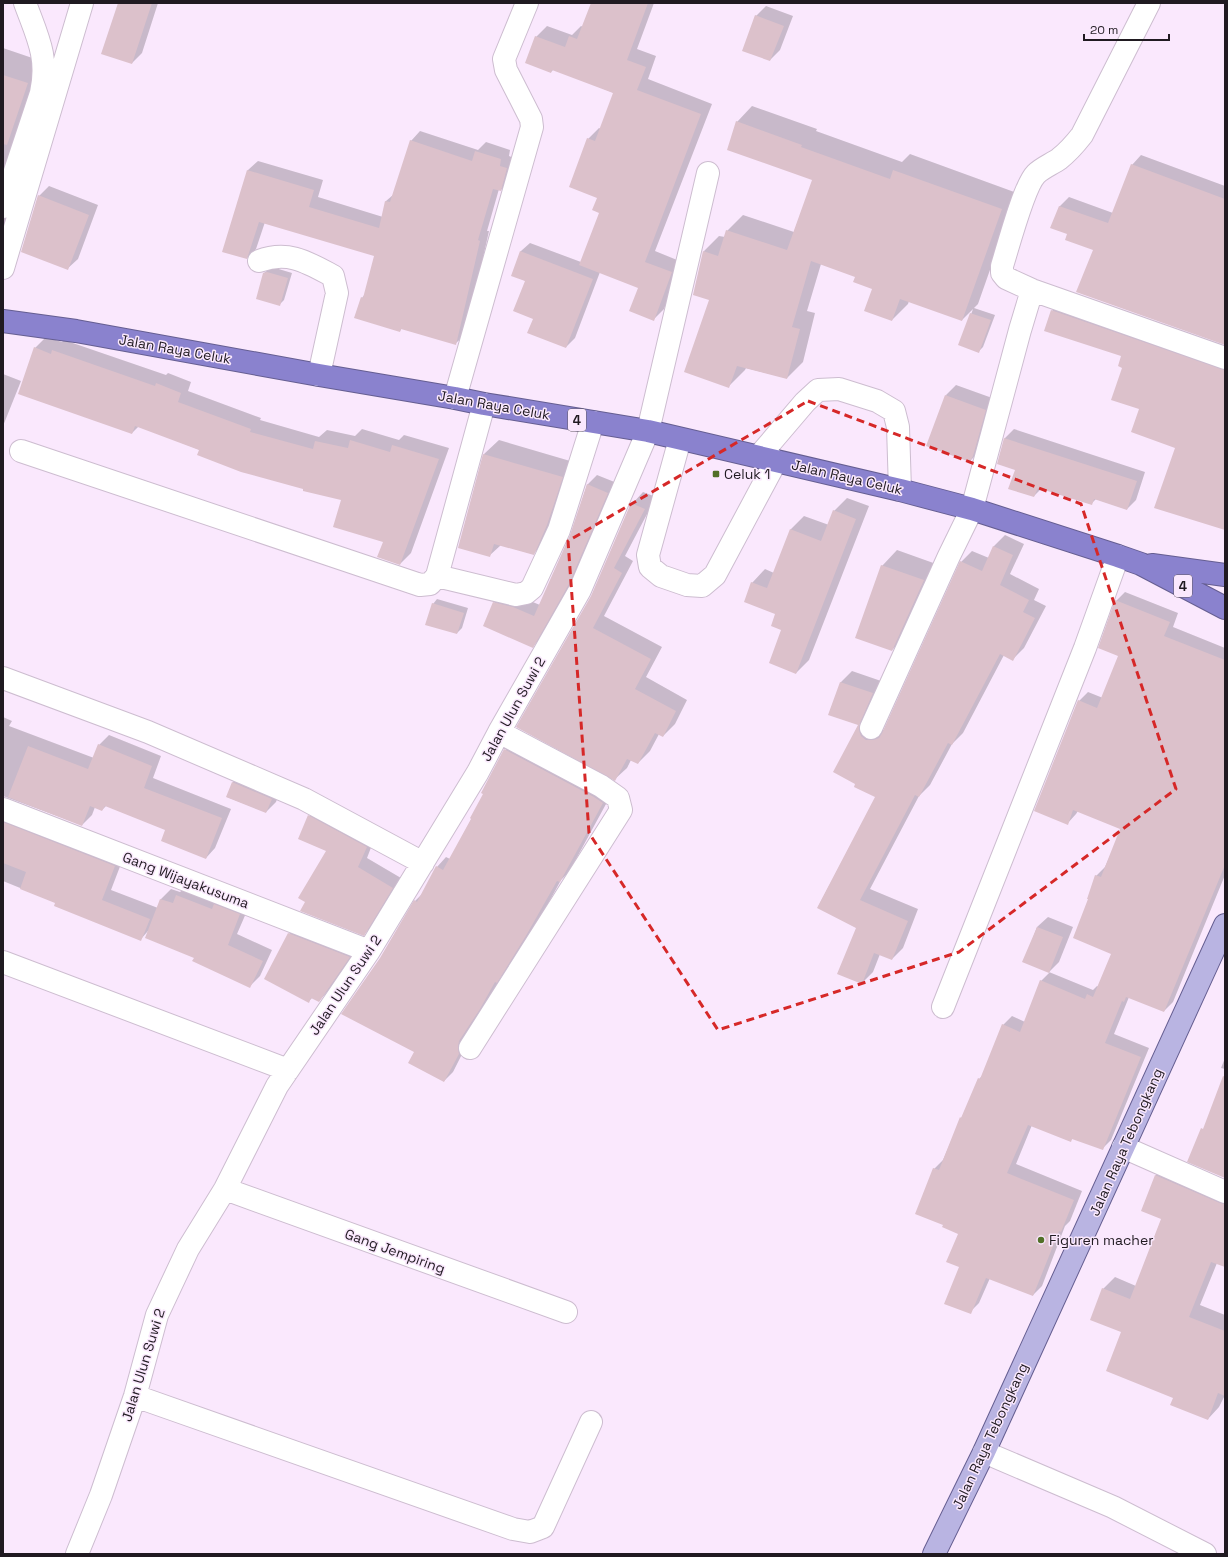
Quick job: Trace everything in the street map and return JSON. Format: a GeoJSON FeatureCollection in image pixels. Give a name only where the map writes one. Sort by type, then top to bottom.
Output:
{"type":"FeatureCollection","features":[{"type":"Feature","properties":{"kind":"highway","name":"Jalan Raya Celuk"},"geometry":{"type":"LineString","coordinates":[[3,321],[321,366],[484,404],[648,431],[767,458],[972,509],[1118,556],[1141,564],[1225,608]]}},
{"type":"Feature","properties":{"kind":"highway","name":"Jalan Raya Celuk"},"geometry":{"type":"LineString","coordinates":[[1141,564],[1225,575]]}},
{"type":"Feature","properties":{"kind":"main road","name":"Jalan Raya Tebongkang"},"geometry":{"type":"LineString","coordinates":[[934,1554],[984,1452],[1225,925]]}},
{"type":"Feature","properties":{"kind":"street"},"geometry":{"type":"LineString","coordinates":[[3,206],[42,93],[44,82],[44,63],[42,52],[25,3]]}},
{"type":"Feature","properties":{"kind":"street"},"geometry":{"type":"LineString","coordinates":[[3,268],[82,3]]}},
{"type":"Feature","properties":{"kind":"street"},"geometry":{"type":"LineString","coordinates":[[455,398],[532,127],[530,119],[506,70],[504,59],[527,3]]}},
{"type":"Feature","properties":{"kind":"street"},"geometry":{"type":"LineString","coordinates":[[1149,3],[1082,135],[1060,158],[1036,174],[1026,193],[1001,271],[1003,276],[1006,278],[1032,290],[1225,358]]}},
{"type":"Feature","properties":{"kind":"street","name":"Jalan Ulun Suwi 2"},"geometry":{"type":"LineString","coordinates":[[77,1554],[101,1495],[135,1396],[157,1315],[188,1249],[225,1189],[277,1086],[369,951],[478,772],[499,732],[580,590],[648,431],[708,173]]}},
{"type":"Feature","properties":{"kind":"street"},"geometry":{"type":"LineString","coordinates":[[259,261],[270,257],[289,256],[317,267],[333,276],[337,293],[321,366]]}},
{"type":"Feature","properties":{"kind":"street"},"geometry":{"type":"LineString","coordinates":[[872,728],[949,556],[972,509],[1032,290]]}},
{"type":"Feature","properties":{"kind":"street"},"geometry":{"type":"LineString","coordinates":[[680,439],[648,555],[650,567],[661,576],[687,585],[702,586],[715,575],[767,458],[805,402],[818,390],[839,389],[877,401],[894,411],[898,427],[900,490]]}},
{"type":"Feature","properties":{"kind":"street"},"geometry":{"type":"LineString","coordinates":[[21,451],[420,585],[430,584],[437,576],[484,404]]}},
{"type":"Feature","properties":{"kind":"street"},"geometry":{"type":"LineString","coordinates":[[437,576],[516,595],[526,593],[532,588],[559,530],[593,422]]}},
{"type":"Feature","properties":{"kind":"street"},"geometry":{"type":"LineString","coordinates":[[943,1007],[1085,648],[1118,556]]}},
{"type":"Feature","properties":{"kind":"street"},"geometry":{"type":"LineString","coordinates":[[3,678],[148,732],[304,799],[422,863]]}},
{"type":"Feature","properties":{"kind":"street"},"geometry":{"type":"LineString","coordinates":[[470,1048],[621,810],[618,798],[601,786],[499,732]]}},
{"type":"Feature","properties":{"kind":"street","name":"Gang Wijayakusuma"},"geometry":{"type":"LineString","coordinates":[[3,809],[369,951]]}},
{"type":"Feature","properties":{"kind":"street"},"geometry":{"type":"LineString","coordinates":[[3,962],[288,1070]]}},
{"type":"Feature","properties":{"kind":"street"},"geometry":{"type":"LineString","coordinates":[[1123,1147],[1225,1192]]}},
{"type":"Feature","properties":{"kind":"street","name":"Gang Jempiring"},"geometry":{"type":"LineString","coordinates":[[225,1189],[566,1312]]}},
{"type":"Feature","properties":{"kind":"street"},"geometry":{"type":"LineString","coordinates":[[135,1396],[513,1529],[530,1532],[543,1527],[591,1422]]}},
{"type":"Feature","properties":{"kind":"street"},"geometry":{"type":"LineString","coordinates":[[984,1452],[1113,1507],[1205,1554]]}},
{"type":"Feature","properties":{"kind":"highlighted area"},"geometry":{"type":"Polygon","coordinates":[[[808,401],[1081,504],[1176,789],[959,952],[718,1030],[589,833],[568,541],[808,401]]]}},
{"type":"Feature","properties":{"kind":"building"},"geometry":{"type":"Polygon","coordinates":[[[118,3],[152,3],[132,64],[101,54],[118,3]]]}},
{"type":"Feature","properties":{"kind":"building"},"geometry":{"type":"Polygon","coordinates":[[[591,3],[648,3],[627,60],[646,67],[637,90],[701,114],[645,262],[672,272],[654,321],[629,311],[638,288],[579,265],[599,213],[592,210],[597,198],[569,187],[587,138],[595,141],[613,93],[552,70],[551,73],[525,63],[535,36],[565,47],[569,36],[577,39],[591,3]]]}},
{"type":"Feature","properties":{"kind":"building"},"geometry":{"type":"Polygon","coordinates":[[[755,15],[784,26],[770,61],[742,51],[755,15]]]}},
{"type":"Feature","properties":{"kind":"building"},"geometry":{"type":"Polygon","coordinates":[[[3,75],[28,83],[7,145],[3,144],[3,75]]]}},
{"type":"Feature","properties":{"kind":"building"},"geometry":{"type":"Polygon","coordinates":[[[736,121],[802,145],[801,147],[890,179],[893,170],[1002,209],[962,321],[900,299],[892,321],[864,311],[872,289],[853,282],[855,277],[811,261],[792,327],[800,329],[787,379],[737,366],[729,388],[684,372],[709,300],[693,295],[703,251],[718,256],[726,230],[787,250],[812,180],[727,150],[736,121]]]}},
{"type":"Feature","properties":{"kind":"building"},"geometry":{"type":"Polygon","coordinates":[[[410,140],[472,161],[475,151],[501,159],[500,166],[507,168],[501,191],[493,189],[478,240],[480,241],[456,345],[401,329],[400,332],[354,318],[361,297],[363,298],[374,256],[259,222],[247,259],[222,252],[247,170],[314,190],[309,207],[379,228],[385,201],[390,202],[410,140]]]}},
{"type":"Feature","properties":{"kind":"building"},"geometry":{"type":"Polygon","coordinates":[[[1131,164],[1225,199],[1225,345],[1076,292],[1093,250],[1065,240],[1067,234],[1050,228],[1059,206],[1108,223],[1131,164]]]}},
{"type":"Feature","properties":{"kind":"building"},"geometry":{"type":"Polygon","coordinates":[[[38,195],[89,215],[68,270],[21,252],[38,195]]]}},
{"type":"Feature","properties":{"kind":"building"},"geometry":{"type":"Polygon","coordinates":[[[520,251],[593,279],[566,348],[527,333],[533,319],[513,311],[525,281],[511,276],[520,251]]]}},
{"type":"Feature","properties":{"kind":"building"},"geometry":{"type":"Polygon","coordinates":[[[267,272],[288,278],[280,306],[256,299],[263,273],[267,272]]]}},
{"type":"Feature","properties":{"kind":"building"},"geometry":{"type":"Polygon","coordinates":[[[1051,310],[1225,370],[1225,530],[1154,508],[1175,448],[1131,432],[1139,409],[1111,400],[1122,368],[1118,366],[1121,356],[1044,331],[1051,310]]]}},
{"type":"Feature","properties":{"kind":"building"},"geometry":{"type":"Polygon","coordinates":[[[970,313],[991,320],[979,353],[958,345],[970,313]]]}},
{"type":"Feature","properties":{"kind":"building"},"geometry":{"type":"Polygon","coordinates":[[[34,347],[51,354],[52,350],[155,386],[156,383],[181,393],[178,402],[251,429],[250,432],[313,449],[315,441],[348,448],[350,440],[390,452],[392,445],[439,459],[400,565],[377,557],[383,542],[333,527],[341,500],[303,491],[303,489],[241,472],[197,455],[199,450],[135,426],[132,434],[18,394],[34,347]]]}},
{"type":"Feature","properties":{"kind":"building"},"geometry":{"type":"Polygon","coordinates":[[[945,395],[986,410],[970,462],[926,446],[945,395]]]}},
{"type":"Feature","properties":{"kind":"building"},"geometry":{"type":"Polygon","coordinates":[[[1004,438],[1137,481],[1127,510],[1094,499],[1092,505],[1038,488],[1034,497],[1008,489],[1015,470],[997,464],[1004,438]]]}},
{"type":"Feature","properties":{"kind":"building"},"geometry":{"type":"Polygon","coordinates":[[[483,454],[563,477],[547,525],[534,555],[494,544],[490,557],[458,548],[483,454]]]}},
{"type":"Feature","properties":{"kind":"building"},"geometry":{"type":"Polygon","coordinates":[[[587,484],[608,493],[569,584],[533,648],[483,626],[493,602],[513,607],[534,616],[570,535],[587,484]]]}},
{"type":"Feature","properties":{"kind":"building"},"geometry":{"type":"Polygon","coordinates":[[[631,503],[645,509],[614,568],[622,573],[593,628],[651,659],[635,689],[676,711],[663,737],[655,733],[638,764],[627,759],[615,781],[516,727],[591,596],[631,503]]]}},
{"type":"Feature","properties":{"kind":"building"},"geometry":{"type":"Polygon","coordinates":[[[833,510],[856,519],[796,674],[769,663],[781,630],[771,626],[775,614],[744,602],[751,582],[767,588],[790,529],[821,541],[833,510]]]}},
{"type":"Feature","properties":{"kind":"building"},"geometry":{"type":"Polygon","coordinates":[[[993,546],[1013,555],[1000,585],[1029,600],[1023,612],[1035,618],[1013,661],[1000,654],[952,745],[948,743],[919,797],[915,795],[860,900],[908,921],[892,960],[874,953],[862,984],[837,974],[856,928],[817,908],[875,797],[854,787],[855,784],[833,772],[858,725],[828,715],[840,682],[873,693],[860,723],[859,730],[861,736],[866,740],[879,738],[960,561],[982,571],[993,546]]]}},
{"type":"Feature","properties":{"kind":"building"},"geometry":{"type":"Polygon","coordinates":[[[881,565],[924,580],[892,651],[855,638],[881,565]]]}},
{"type":"Feature","properties":{"kind":"building"},"geometry":{"type":"Polygon","coordinates":[[[1115,600],[1170,622],[1164,636],[1225,660],[1225,865],[1164,1012],[1126,997],[1124,1002],[1122,1001],[1105,1043],[1141,1057],[1103,1150],[1072,1139],[1071,1142],[1028,1125],[1007,1173],[1074,1200],[1061,1232],[1059,1231],[1033,1296],[986,1278],[971,1314],[944,1304],[959,1267],[946,1262],[958,1234],[942,1227],[943,1225],[915,1214],[933,1168],[939,1170],[960,1117],[961,1118],[978,1078],[980,1079],[1002,1024],[1020,1032],[1040,980],[1085,999],[1087,994],[1093,997],[1111,954],[1073,938],[1088,899],[1095,875],[1101,877],[1120,829],[1073,810],[1068,825],[1034,811],[1078,700],[1097,708],[1118,656],[1098,648],[1115,600]]]}},
{"type":"Feature","properties":{"kind":"building"},"geometry":{"type":"Polygon","coordinates":[[[432,603],[464,613],[457,634],[425,625],[432,603]]]}},
{"type":"Feature","properties":{"kind":"building"},"geometry":{"type":"Polygon","coordinates":[[[98,744],[152,766],[144,788],[222,818],[206,859],[161,841],[165,830],[105,806],[102,811],[90,806],[82,826],[8,797],[28,746],[88,769],[98,744]]]}},
{"type":"Feature","properties":{"kind":"building"},"geometry":{"type":"Polygon","coordinates":[[[504,749],[603,803],[560,882],[557,881],[497,983],[495,982],[480,1009],[459,1041],[459,1054],[444,1082],[408,1063],[414,1052],[341,1014],[380,958],[414,900],[417,902],[436,866],[443,870],[471,819],[470,818],[483,794],[481,793],[504,749]]]}},
{"type":"Feature","properties":{"kind":"building"},"geometry":{"type":"Polygon","coordinates":[[[232,782],[272,799],[266,813],[226,797],[232,782]]]}},
{"type":"Feature","properties":{"kind":"building"},"geometry":{"type":"Polygon","coordinates":[[[308,815],[367,847],[358,867],[393,888],[364,936],[300,911],[305,902],[298,898],[326,851],[298,839],[308,815]]]}},
{"type":"Feature","properties":{"kind":"building"},"geometry":{"type":"Polygon","coordinates":[[[3,822],[115,866],[102,900],[150,919],[141,941],[54,906],[55,903],[20,889],[26,872],[3,863],[3,822]]]}},
{"type":"Feature","properties":{"kind":"building"},"geometry":{"type":"Polygon","coordinates":[[[176,895],[212,909],[214,904],[240,914],[228,945],[263,961],[250,988],[192,961],[194,958],[145,938],[160,899],[173,903],[176,895]]]}},
{"type":"Feature","properties":{"kind":"building"},"geometry":{"type":"Polygon","coordinates":[[[1037,927],[1063,937],[1049,973],[1022,962],[1037,927]]]}},
{"type":"Feature","properties":{"kind":"building"},"geometry":{"type":"Polygon","coordinates":[[[288,933],[350,957],[319,1002],[311,998],[309,1003],[264,979],[288,933]]]}},
{"type":"Feature","properties":{"kind":"building"},"geometry":{"type":"Polygon","coordinates":[[[1223,1076],[1225,1077],[1225,1178],[1187,1162],[1201,1128],[1203,1129],[1223,1076]]]}},
{"type":"Feature","properties":{"kind":"building"},"geometry":{"type":"Polygon","coordinates":[[[1155,1175],[1225,1204],[1225,1267],[1211,1262],[1189,1317],[1225,1331],[1225,1396],[1218,1393],[1208,1420],[1170,1405],[1173,1398],[1106,1371],[1121,1332],[1090,1320],[1102,1288],[1130,1299],[1161,1219],[1141,1211],[1155,1175]]]}},
{"type":"Feature","properties":{"kind":"place","name":"Celuk 1"},"geometry":{"type":"Point","coordinates":[716,474]}},
{"type":"Feature","properties":{"kind":"place","name":"Figuren macher"},"geometry":{"type":"Point","coordinates":[1041,1240]}}]}
